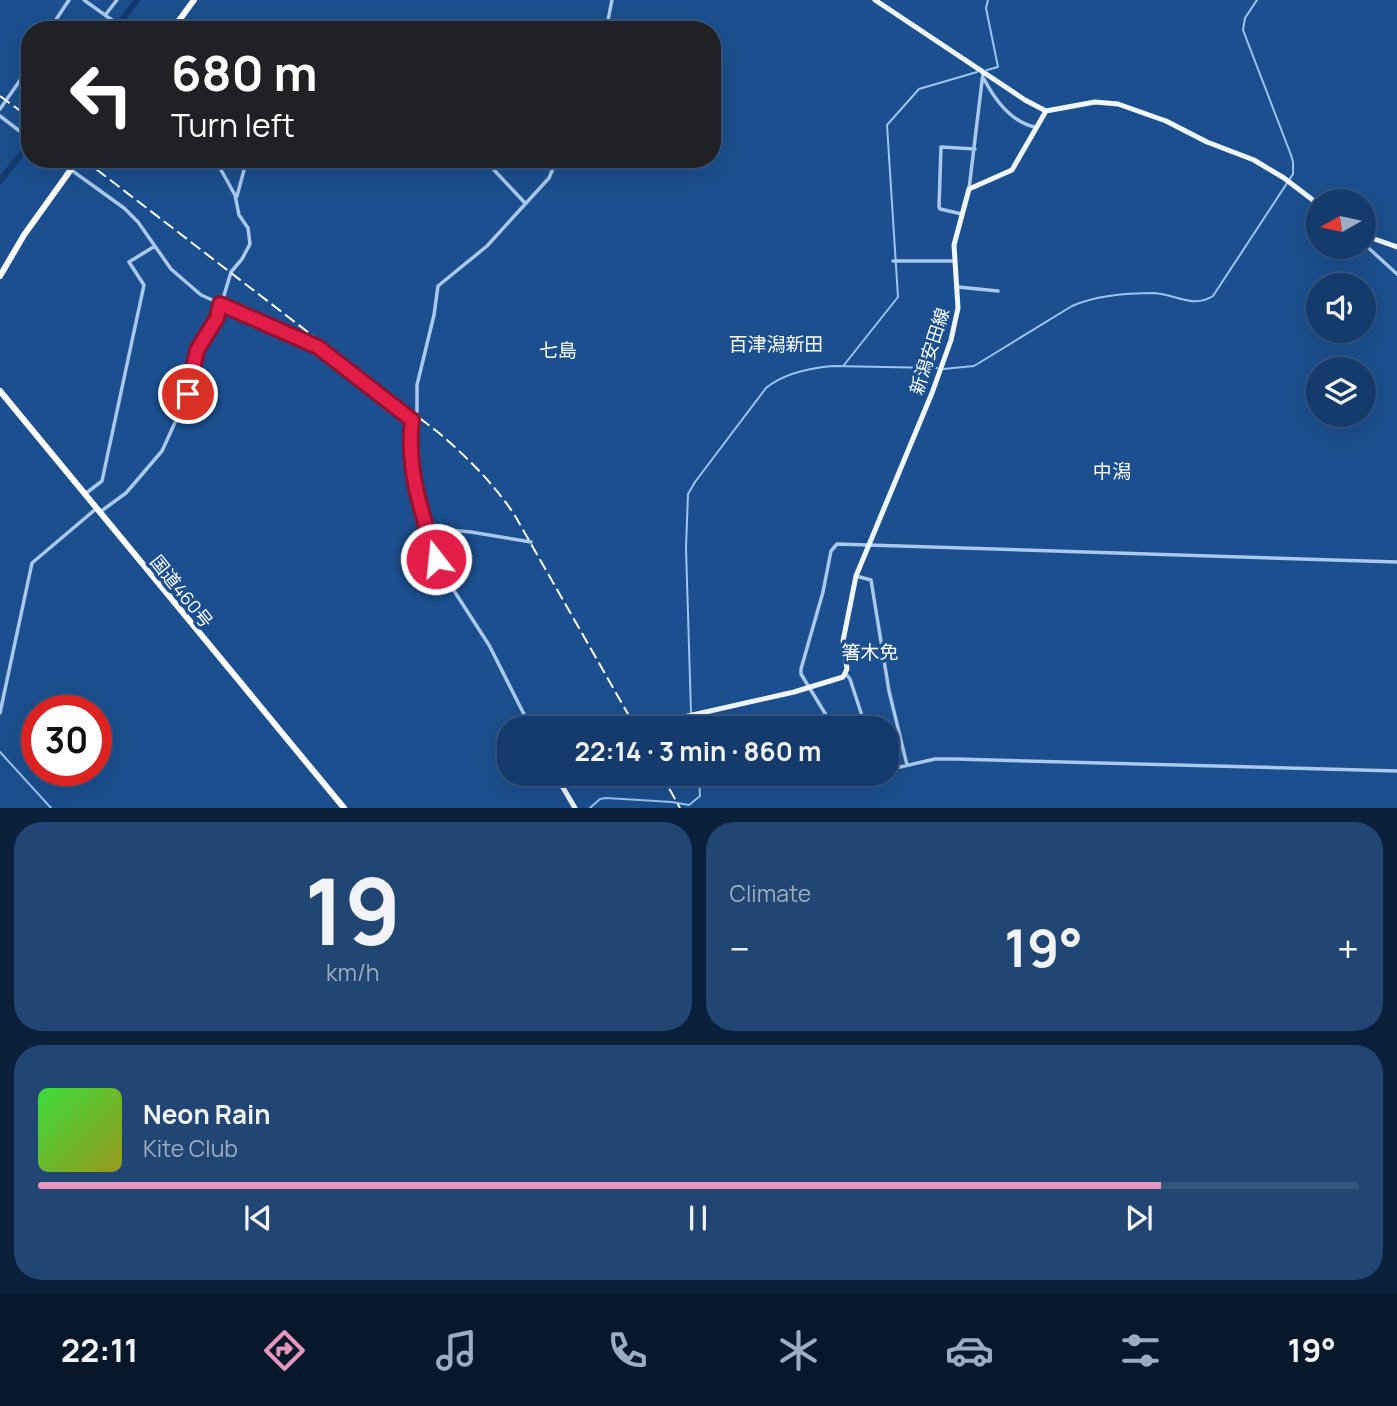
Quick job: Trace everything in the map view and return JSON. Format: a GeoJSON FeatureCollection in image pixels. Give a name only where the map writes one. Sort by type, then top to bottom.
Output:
{"type":"FeatureCollection","features":[{"type":"Feature","properties":{"kind":"highway"},"geometry":{"type":"LineString","coordinates":[[179,21],[194,0]]}},
{"type":"Feature","properties":{"kind":"highway"},"geometry":{"type":"LineString","coordinates":[[0,276],[24,235],[72,168]]}},
{"type":"Feature","properties":{"kind":"highway","name":"国道460号"},"geometry":{"type":"LineString","coordinates":[[0,391],[344,807]]}},
{"type":"Feature","properties":{"kind":"main road"},"geometry":{"type":"LineString","coordinates":[[875,0],[890,6],[983,74],[1046,111],[1095,102],[1118,104],[1166,121],[1207,142],[1254,160],[1306,195]]}},
{"type":"Feature","properties":{"kind":"main road"},"geometry":{"type":"LineString","coordinates":[[969,189],[1012,170],[1046,111]]}},
{"type":"Feature","properties":{"kind":"main road","name":"新潟安田線"},"geometry":{"type":"LineString","coordinates":[[846,674],[843,641],[856,576],[945,358],[958,308],[954,245],[969,189]]}},
{"type":"Feature","properties":{"kind":"main road"},"geometry":{"type":"LineString","coordinates":[[1376,239],[1397,247]]}},
{"type":"Feature","properties":{"kind":"main road"},"geometry":{"type":"LineString","coordinates":[[688,716],[809,687],[846,674]]}},
{"type":"Feature","properties":{"kind":"main road"},"geometry":{"type":"LineString","coordinates":[[562,786],[575,807]]}},
{"type":"Feature","properties":{"kind":"street"},"geometry":{"type":"LineString","coordinates":[[55,21],[69,0]]}},
{"type":"Feature","properties":{"kind":"street"},"geometry":{"type":"LineString","coordinates":[[84,0],[115,21]]}},
{"type":"Feature","properties":{"kind":"street"},"geometry":{"type":"LineString","coordinates":[[107,15],[117,0]]}},
{"type":"Feature","properties":{"kind":"street"},"geometry":{"type":"LineString","coordinates":[[608,21],[612,0]]}},
{"type":"Feature","properties":{"kind":"street"},"geometry":{"type":"LineString","coordinates":[[983,74],[989,89],[1011,115],[1023,124],[1035,127]]}},
{"type":"Feature","properties":{"kind":"street"},"geometry":{"type":"LineString","coordinates":[[969,189],[983,74]]}},
{"type":"Feature","properties":{"kind":"street"},"geometry":{"type":"LineString","coordinates":[[0,109],[21,79]]}},
{"type":"Feature","properties":{"kind":"street"},"geometry":{"type":"LineString","coordinates":[[0,116],[21,132]]}},
{"type":"Feature","properties":{"kind":"street"},"geometry":{"type":"LineString","coordinates":[[964,214],[939,207],[941,146],[975,149]]}},
{"type":"Feature","properties":{"kind":"street"},"geometry":{"type":"LineString","coordinates":[[69,168],[116,201],[138,222],[171,269],[194,290],[318,347],[412,420]]}},
{"type":"Feature","properties":{"kind":"street"},"geometry":{"type":"LineString","coordinates":[[0,713],[27,570],[33,560],[126,493],[162,451],[188,394],[197,350],[217,318],[231,272],[250,244],[248,228],[239,215],[236,198],[220,168]]}},
{"type":"Feature","properties":{"kind":"street"},"geometry":{"type":"LineString","coordinates":[[236,198],[244,168]]}},
{"type":"Feature","properties":{"kind":"street"},"geometry":{"type":"LineString","coordinates":[[525,716],[489,645],[438,566],[412,470],[412,420],[417,411],[417,385],[434,315],[438,286],[481,252],[549,178],[553,168]]}},
{"type":"Feature","properties":{"kind":"street"},"geometry":{"type":"LineString","coordinates":[[494,170],[525,203]]}},
{"type":"Feature","properties":{"kind":"street"},"geometry":{"type":"LineString","coordinates":[[85,494],[103,481],[144,285],[129,262],[155,246]]}},
{"type":"Feature","properties":{"kind":"street"},"geometry":{"type":"LineString","coordinates":[[1376,255],[1397,274]]}},
{"type":"Feature","properties":{"kind":"street"},"geometry":{"type":"LineString","coordinates":[[895,261],[955,261]]}},
{"type":"Feature","properties":{"kind":"street"},"geometry":{"type":"LineString","coordinates":[[958,286],[998,291]]}},
{"type":"Feature","properties":{"kind":"street"},"geometry":{"type":"LineString","coordinates":[[427,528],[531,542]]}},
{"type":"Feature","properties":{"kind":"street"},"geometry":{"type":"LineString","coordinates":[[827,716],[801,674],[801,668],[823,592],[832,547],[837,544],[1397,562]]}},
{"type":"Feature","properties":{"kind":"street"},"geometry":{"type":"LineString","coordinates":[[856,576],[871,580],[889,691],[907,765]]}},
{"type":"Feature","properties":{"kind":"street"},"geometry":{"type":"LineString","coordinates":[[846,674],[862,716]]}},
{"type":"Feature","properties":{"kind":"street"},"geometry":{"type":"LineString","coordinates":[[899,767],[935,759],[956,759],[1397,771]]}},
{"type":"Feature","properties":{"kind":"waterway"},"geometry":{"type":"LineString","coordinates":[[121,21],[137,0]]}},
{"type":"Feature","properties":{"kind":"waterway"},"geometry":{"type":"LineString","coordinates":[[987,70],[998,67],[986,8],[988,0]]}},
{"type":"Feature","properties":{"kind":"waterway"},"geometry":{"type":"LineString","coordinates":[[943,369],[974,366],[1072,306],[1092,299],[1144,293],[1191,301],[1206,300],[1213,296],[1293,174],[1291,155],[1243,30],[1245,18],[1257,0]]}},
{"type":"Feature","properties":{"kind":"waterway"},"geometry":{"type":"LineString","coordinates":[[844,365],[898,297],[887,125],[919,89],[977,72]]}},
{"type":"Feature","properties":{"kind":"waterway"},"geometry":{"type":"LineString","coordinates":[[0,181],[21,154]]}},
{"type":"Feature","properties":{"kind":"waterway"},"geometry":{"type":"LineString","coordinates":[[691,713],[686,548],[688,494],[695,482],[766,388],[789,375],[832,366],[937,368]]}},
{"type":"Feature","properties":{"kind":"waterway"},"geometry":{"type":"LineString","coordinates":[[0,752],[51,808]]}},
{"type":"Feature","properties":{"kind":"waterway"},"geometry":{"type":"LineString","coordinates":[[590,808],[600,799],[606,798],[689,805],[700,796],[700,786]]}},
{"type":"Feature","properties":{"kind":"railway"},"geometry":{"type":"LineString","coordinates":[[0,96],[21,111]]}},
{"type":"Feature","properties":{"kind":"railway"},"geometry":{"type":"LineString","coordinates":[[95,168],[439,433],[479,471],[514,514],[629,716]]}},
{"type":"Feature","properties":{"kind":"railway"},"geometry":{"type":"LineString","coordinates":[[668,786],[680,808]]}},
{"type":"Feature","properties":{"kind":"district","name":"百津潟新田"},"geometry":{"type":"Point","coordinates":[776,344]}},
{"type":"Feature","properties":{"kind":"district","name":"七島"},"geometry":{"type":"Point","coordinates":[558,350]}},
{"type":"Feature","properties":{"kind":"district","name":"中潟"},"geometry":{"type":"Point","coordinates":[1112,471]}},
{"type":"Feature","properties":{"kind":"district","name":"箸木免"},"geometry":{"type":"Point","coordinates":[870,652]}},
{"type":"Feature","properties":{"kind":"route"},"geometry":{"type":"LineString","coordinates":[[188,394],[197,350],[217,318],[220,304],[318,347],[412,420],[412,470],[415,490],[436,559]]}}]}
